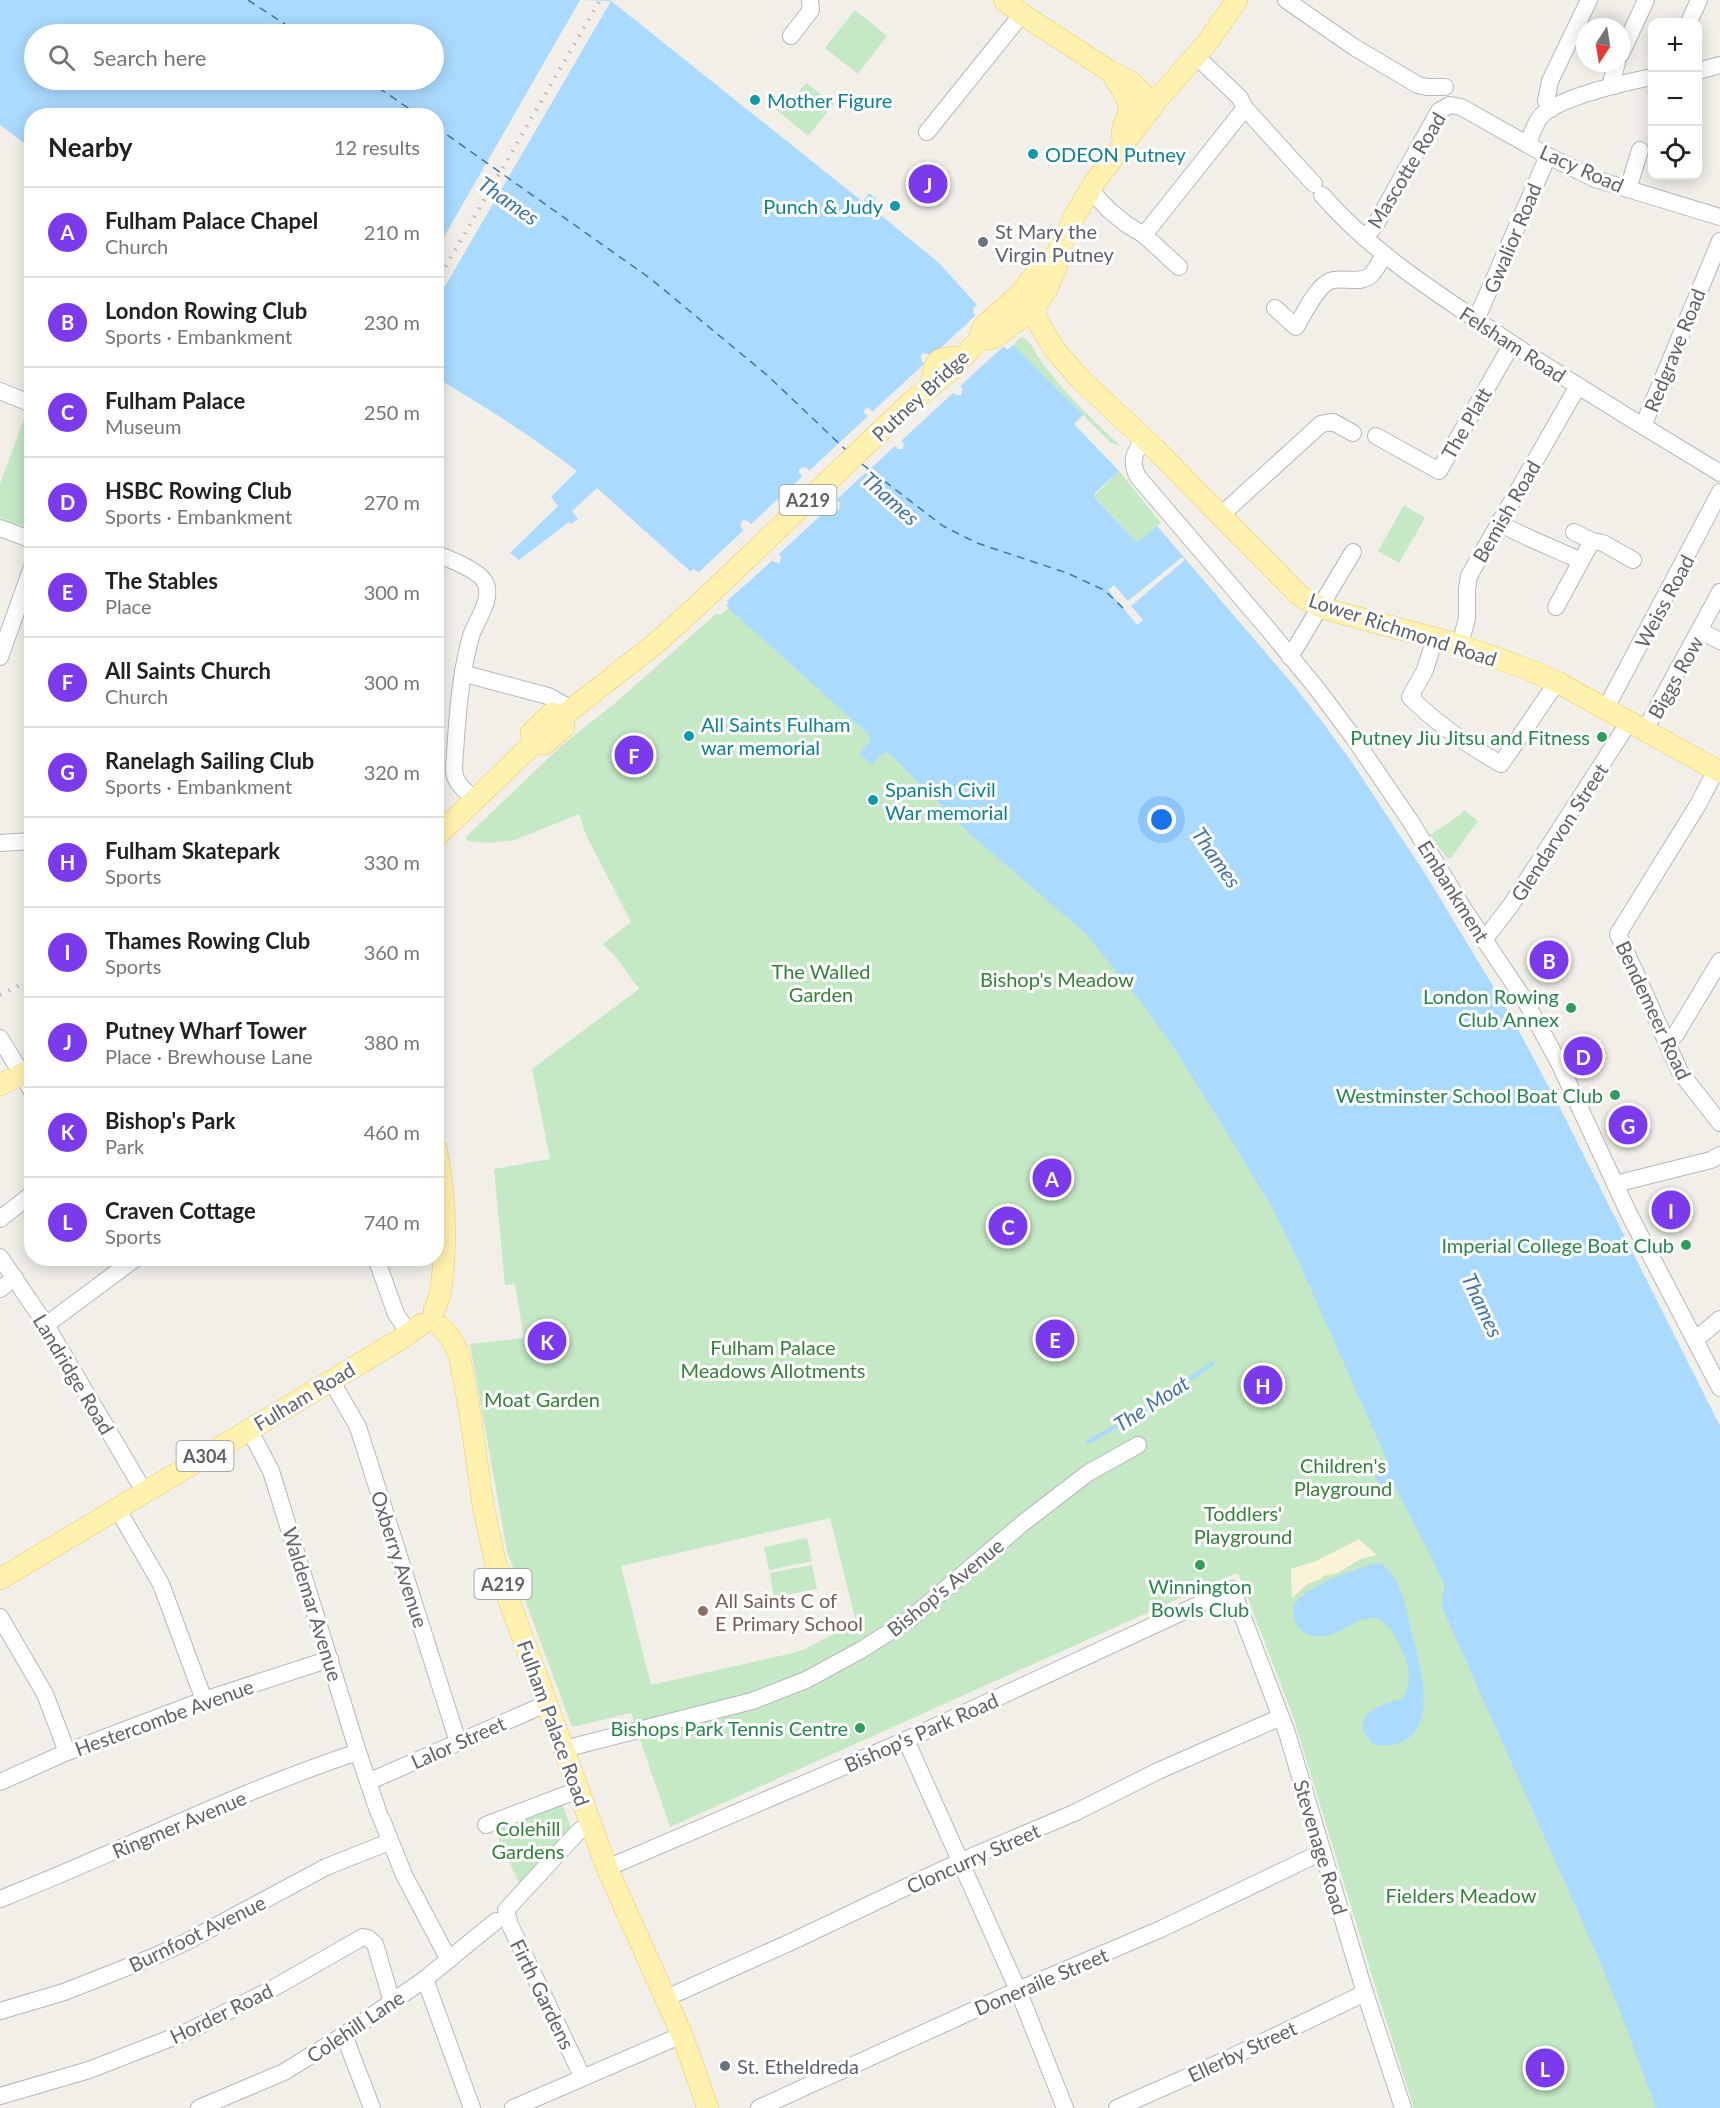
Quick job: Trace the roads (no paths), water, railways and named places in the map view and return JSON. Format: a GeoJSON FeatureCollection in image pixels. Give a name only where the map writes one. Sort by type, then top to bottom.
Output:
{"type":"FeatureCollection","features":[{"type":"Feature","properties":{"kind":"main road"},"geometry":{"type":"LineString","coordinates":[[1004,0],[1111,72],[1131,82],[1152,106]]}},
{"type":"Feature","properties":{"kind":"main road","name":"Putney Bridge"},"geometry":{"type":"LineString","coordinates":[[568,713],[654,644],[705,599],[931,385],[935,363],[942,358],[963,357],[979,340],[983,327],[1007,321],[1028,300],[1047,289],[1056,265],[1057,254],[1074,217],[1090,190],[1152,106],[1197,57],[1238,0]]}},
{"type":"Feature","properties":{"kind":"main road"},"geometry":{"type":"LineString","coordinates":[[1111,72],[1129,105],[1129,113],[1121,129],[1124,143]]}},
{"type":"Feature","properties":{"kind":"main road","name":"Lower Richmond Road"},"geometry":{"type":"LineString","coordinates":[[1028,300],[1054,349],[1079,378],[1144,439],[1299,595],[1320,607],[1460,645],[1557,682],[1718,771]]}},
{"type":"Feature","properties":{"kind":"main road","name":"Lower Richmond Road"},"geometry":{"type":"LineString","coordinates":[[1007,321],[1031,329],[1041,341],[1054,349]]}},
{"type":"Feature","properties":{"kind":"main road","name":"A219"},"geometry":{"type":"LineString","coordinates":[[444,830],[533,744],[531,733],[549,715],[568,713]]}},
{"type":"Feature","properties":{"kind":"main road"},"geometry":{"type":"LineString","coordinates":[[0,1085],[24,1079]]}},
{"type":"Feature","properties":{"kind":"main road"},"geometry":{"type":"LineString","coordinates":[[444,1210],[446,1234],[444,1254]]}},
{"type":"Feature","properties":{"kind":"main road"},"geometry":{"type":"LineString","coordinates":[[427,1323],[437,1304],[443,1266]]}},
{"type":"Feature","properties":{"kind":"main road","name":"Fulham Road"},"geometry":{"type":"LineString","coordinates":[[0,1579],[427,1323]]}},
{"type":"Feature","properties":{"kind":"main road","name":"Fulham Palace Road"},"geometry":{"type":"LineString","coordinates":[[427,1323],[450,1337],[459,1354],[483,1505],[496,1565],[607,1868],[666,1998],[708,2108]]}},
{"type":"Feature","properties":{"kind":"street"},"geometry":{"type":"LineString","coordinates":[[791,36],[811,10],[810,0],[804,0]]}},
{"type":"Feature","properties":{"kind":"street"},"geometry":{"type":"LineString","coordinates":[[1286,0],[1354,47],[1418,85],[1444,87]]}},
{"type":"Feature","properties":{"kind":"street"},"geometry":{"type":"LineString","coordinates":[[1551,109],[1546,101],[1550,81],[1589,0]]}},
{"type":"Feature","properties":{"kind":"street"},"geometry":{"type":"LineString","coordinates":[[1630,35],[1646,0]]}},
{"type":"Feature","properties":{"kind":"street"},"geometry":{"type":"LineString","coordinates":[[1691,18],[1699,0]]}},
{"type":"Feature","properties":{"kind":"street"},"geometry":{"type":"LineString","coordinates":[[927,132],[1022,14]]}},
{"type":"Feature","properties":{"kind":"street","name":"Felsham Road"},"geometry":{"type":"LineString","coordinates":[[1197,57],[1240,98],[1245,108],[1318,190],[1384,255],[1512,344],[1720,473]]}},
{"type":"Feature","properties":{"kind":"street"},"geometry":{"type":"LineString","coordinates":[[1702,70],[1720,66]]}},
{"type":"Feature","properties":{"kind":"street"},"geometry":{"type":"LineString","coordinates":[[1614,72],[1612,78],[1614,86]]}},
{"type":"Feature","properties":{"kind":"street"},"geometry":{"type":"LineString","coordinates":[[1527,144],[1538,120],[1551,109],[1614,86],[1648,77]]}},
{"type":"Feature","properties":{"kind":"street","name":"Lacy Road"},"geometry":{"type":"LineString","coordinates":[[1450,105],[1461,107],[1548,156],[1595,179],[1720,217]]}},
{"type":"Feature","properties":{"kind":"street","name":"Mascotte Road"},"geometry":{"type":"LineString","coordinates":[[1365,238],[1376,224],[1439,111],[1450,105]]}},
{"type":"Feature","properties":{"kind":"street"},"geometry":{"type":"LineString","coordinates":[[1144,235],[1245,108]]}},
{"type":"Feature","properties":{"kind":"street"},"geometry":{"type":"LineString","coordinates":[[1628,189],[1640,150]]}},
{"type":"Feature","properties":{"kind":"street","name":"Gwalior Road"},"geometry":{"type":"LineString","coordinates":[[1476,320],[1548,156]]}},
{"type":"Feature","properties":{"kind":"street"},"geometry":{"type":"LineString","coordinates":[[1090,190],[1110,211],[1144,235],[1179,267]]}},
{"type":"Feature","properties":{"kind":"street","name":"Redgrave Road"},"geometry":{"type":"LineString","coordinates":[[1643,426],[1720,241]]}},
{"type":"Feature","properties":{"kind":"street"},"geometry":{"type":"LineString","coordinates":[[1275,308],[1296,327],[1316,294],[1329,281],[1345,278],[1364,280],[1371,276],[1384,255]]}},
{"type":"Feature","properties":{"kind":"street","name":"The Platt"},"geometry":{"type":"LineString","coordinates":[[1376,436],[1439,471],[1512,344]]}},
{"type":"Feature","properties":{"kind":"street","name":"Bemish Road"},"geometry":{"type":"LineString","coordinates":[[1460,645],[1467,618],[1469,576],[1578,386]]}},
{"type":"Feature","properties":{"kind":"street"},"geometry":{"type":"LineString","coordinates":[[0,391],[24,401]]}},
{"type":"Feature","properties":{"kind":"street"},"geometry":{"type":"LineString","coordinates":[[1220,516],[1321,424],[1333,422],[1353,433]]}},
{"type":"Feature","properties":{"kind":"street","name":"Embankment"},"geometry":{"type":"LineString","coordinates":[[1144,439],[1136,450],[1133,461],[1138,477],[1318,690],[1375,768],[1526,1002],[1560,1065],[1615,1184],[1720,1388]]}},
{"type":"Feature","properties":{"kind":"street","name":"Weiss Road"},"geometry":{"type":"LineString","coordinates":[[1606,708],[1720,492]]}},
{"type":"Feature","properties":{"kind":"street"},"geometry":{"type":"LineString","coordinates":[[1499,523],[1523,537],[1547,544],[1581,561]]}},
{"type":"Feature","properties":{"kind":"street"},"geometry":{"type":"LineString","coordinates":[[0,528],[24,537]]}},
{"type":"Feature","properties":{"kind":"street"},"geometry":{"type":"LineString","coordinates":[[1574,532],[1592,541],[1603,543],[1633,560]]}},
{"type":"Feature","properties":{"kind":"street"},"geometry":{"type":"LineString","coordinates":[[1556,607],[1592,541]]}},
{"type":"Feature","properties":{"kind":"street"},"geometry":{"type":"LineString","coordinates":[[1290,657],[1353,552]]}},
{"type":"Feature","properties":{"kind":"street"},"geometry":{"type":"LineString","coordinates":[[444,558],[479,574],[484,581],[488,595],[475,624],[462,671],[454,775],[456,782],[476,801]]}},
{"type":"Feature","properties":{"kind":"street"},"geometry":{"type":"LineString","coordinates":[[0,657],[24,590]]}},
{"type":"Feature","properties":{"kind":"street","name":"Biggs Row"},"geometry":{"type":"LineString","coordinates":[[1637,726],[1700,631],[1720,591]]}},
{"type":"Feature","properties":{"kind":"street"},"geometry":{"type":"LineString","coordinates":[[1700,631],[1720,641]]}},
{"type":"Feature","properties":{"kind":"street"},"geometry":{"type":"LineString","coordinates":[[1435,638],[1425,670],[1410,697],[1483,754],[1502,764],[1557,682]]}},
{"type":"Feature","properties":{"kind":"street"},"geometry":{"type":"LineString","coordinates":[[462,671],[469,675],[548,696],[568,713]]}},
{"type":"Feature","properties":{"kind":"street","name":"Glendarvon Street"},"geometry":{"type":"LineString","coordinates":[[1484,940],[1637,726]]}},
{"type":"Feature","properties":{"kind":"street","name":"Bendemeer Road"},"geometry":{"type":"LineString","coordinates":[[1718,771],[1618,934],[1680,1072],[1720,1123]]}},
{"type":"Feature","properties":{"kind":"street"},"geometry":{"type":"LineString","coordinates":[[0,843],[24,842]]}},
{"type":"Feature","properties":{"kind":"street"},"geometry":{"type":"LineString","coordinates":[[1667,1043],[1676,1034],[1720,961]]}},
{"type":"Feature","properties":{"kind":"street"},"geometry":{"type":"LineString","coordinates":[[0,1038],[24,1072]]}},
{"type":"Feature","properties":{"kind":"street"},"geometry":{"type":"LineString","coordinates":[[1615,1184],[1711,1160],[1720,1155]]}},
{"type":"Feature","properties":{"kind":"street"},"geometry":{"type":"LineString","coordinates":[[0,1219],[24,1200]]}},
{"type":"Feature","properties":{"kind":"street","name":"Landridge Road"},"geometry":{"type":"LineString","coordinates":[[0,1257],[46,1325],[145,1493]]}},
{"type":"Feature","properties":{"kind":"street"},"geometry":{"type":"LineString","coordinates":[[46,1325],[125,1266]]}},
{"type":"Feature","properties":{"kind":"street"},"geometry":{"type":"LineString","coordinates":[[379,1266],[396,1314],[427,1323]]}},
{"type":"Feature","properties":{"kind":"street"},"geometry":{"type":"LineString","coordinates":[[0,1289],[15,1278]]}},
{"type":"Feature","properties":{"kind":"street"},"geometry":{"type":"LineString","coordinates":[[1695,1340],[1720,1319]]}},
{"type":"Feature","properties":{"kind":"street","name":"Oxberry Avenue"},"geometry":{"type":"LineString","coordinates":[[330,1380],[355,1420],[360,1433],[458,1742]]}},
{"type":"Feature","properties":{"kind":"street","name":"Waldemar Avenue"},"geometry":{"type":"LineString","coordinates":[[249,1429],[271,1470],[358,1752],[370,1781],[389,1842]]}},
{"type":"Feature","properties":{"kind":"street","name":"Bishop's Avenue"},"geometry":{"type":"LineString","coordinates":[[564,1749],[752,1701],[806,1680],[861,1650],[910,1619],[1023,1523],[1088,1473],[1138,1445]]}},
{"type":"Feature","properties":{"kind":"street"},"geometry":{"type":"LineString","coordinates":[[118,1510],[155,1570],[204,1700]]}},
{"type":"Feature","properties":{"kind":"street","name":"Stevenage Road"},"geometry":{"type":"LineString","coordinates":[[1232,1589],[1281,1717],[1365,1993],[1403,2108]]}},
{"type":"Feature","properties":{"kind":"street","name":"Bishop's Park Road"},"geometry":{"type":"LineString","coordinates":[[607,1868],[906,1740],[1232,1589]]}},
{"type":"Feature","properties":{"kind":"street"},"geometry":{"type":"LineString","coordinates":[[0,1617],[45,1694],[66,1752]]}},
{"type":"Feature","properties":{"kind":"street","name":"Hestercombe Avenue"},"geometry":{"type":"LineString","coordinates":[[0,1782],[66,1752],[204,1700],[330,1659]]}},
{"type":"Feature","properties":{"kind":"street","name":"Lalor Street"},"geometry":{"type":"LineString","coordinates":[[370,1781],[546,1704]]}},
{"type":"Feature","properties":{"kind":"street","name":"Cloncurry Street"},"geometry":{"type":"LineString","coordinates":[[666,1998],[961,1861],[1074,1813],[1158,1771],[1281,1717]]}},
{"type":"Feature","properties":{"kind":"street"},"geometry":{"type":"LineString","coordinates":[[906,1740],[1018,1990],[1065,2108]]}},
{"type":"Feature","properties":{"kind":"street","name":"Ringmer Avenue"},"geometry":{"type":"LineString","coordinates":[[0,1899],[287,1778],[358,1752]]}},
{"type":"Feature","properties":{"kind":"street"},"geometry":{"type":"LineString","coordinates":[[486,1825],[578,1790]]}},
{"type":"Feature","properties":{"kind":"street","name":"Colehill Lane"},"geometry":{"type":"LineString","coordinates":[[200,2108],[284,2072],[344,2036],[425,1979],[501,1916],[578,1832],[590,1823]]}},
{"type":"Feature","properties":{"kind":"street"},"geometry":{"type":"LineString","coordinates":[[389,1842],[449,1960]]}},
{"type":"Feature","properties":{"kind":"street","name":"Burnfoot Avenue"},"geometry":{"type":"LineString","coordinates":[[0,2012],[64,1992],[161,1953],[186,1942],[326,1867],[389,1842]]}},
{"type":"Feature","properties":{"kind":"street","name":"Doneraile Street"},"geometry":{"type":"LineString","coordinates":[[759,2108],[1018,1990],[1161,1929],[1322,1852]]}},
{"type":"Feature","properties":{"kind":"street","name":"Firth Gardens"},"geometry":{"type":"LineString","coordinates":[[501,1916],[510,1925],[582,2076]]}},
{"type":"Feature","properties":{"kind":"street","name":"Horder Road"},"geometry":{"type":"LineString","coordinates":[[0,2096],[89,2070],[189,2031],[279,1985],[363,1938],[368,1938],[375,1944],[392,2002]]}},
{"type":"Feature","properties":{"kind":"street"},"geometry":{"type":"LineString","coordinates":[[425,1979],[472,2108]]}},
{"type":"Feature","properties":{"kind":"street","name":"Ellerby Street"},"geometry":{"type":"LineString","coordinates":[[1118,2108],[1365,1993]]}},
{"type":"Feature","properties":{"kind":"street"},"geometry":{"type":"LineString","coordinates":[[513,2108],[582,2076],[681,2035]]}},
{"type":"Feature","properties":{"kind":"street"},"geometry":{"type":"LineString","coordinates":[[344,2036],[372,2108]]}},
{"type":"Feature","properties":{"kind":"water","name":"Thames"},"geometry":{"type":"Polygon","coordinates":[[[0,0],[610,0],[863,202],[869,193],[876,198],[872,208],[939,263],[977,305],[973,308],[974,314],[1007,350],[1013,345],[1083,415],[1074,424],[1119,471],[1095,493],[1095,498],[1136,541],[1157,526],[1296,688],[1323,723],[1351,761],[1426,875],[1511,1016],[1560,1108],[1720,1426],[1720,2108],[1667,2108],[1638,2029],[1577,1884],[1431,1556],[1394,1485],[1382,1489],[1374,1475],[1390,1467],[1301,1267],[1271,1205],[1175,1049],[1140,1001],[1085,933],[970,834],[890,754],[887,752],[880,755],[872,765],[859,754],[870,740],[869,735],[728,608],[726,606],[728,603],[694,570],[691,572],[597,488],[572,511],[578,519],[571,524],[569,522],[519,560],[510,553],[558,506],[551,497],[577,471],[526,434],[444,382],[444,108],[24,108],[24,143],[0,125],[0,0]],[[922,353],[922,361],[956,395],[961,395],[963,389],[929,354],[922,353]],[[868,407],[864,413],[898,449],[903,449],[904,444],[868,407]],[[803,467],[799,473],[832,509],[839,510],[840,503],[807,468],[803,467]],[[742,521],[740,526],[774,562],[780,563],[781,557],[748,521],[742,521]]]}},
{"type":"Feature","properties":{"kind":"water"},"geometry":{"type":"Polygon","coordinates":[[[1381,1563],[1399,1586],[1405,1604],[1421,1669],[1423,1707],[1420,1723],[1411,1736],[1396,1744],[1374,1745],[1366,1735],[1363,1726],[1364,1719],[1375,1709],[1403,1699],[1409,1680],[1405,1657],[1391,1630],[1380,1620],[1369,1618],[1334,1634],[1321,1637],[1302,1631],[1294,1618],[1294,1610],[1298,1600],[1304,1594],[1325,1582],[1381,1563]]]}},
{"type":"Feature","properties":{"kind":"waterway","name":"The Moat"},"geometry":{"type":"LineString","coordinates":[[1088,1442],[1144,1411],[1213,1363]]}},
{"type":"Feature","properties":{"kind":"waterway"},"geometry":{"type":"LineString","coordinates":[[1456,1583],[1452,1604],[1607,1951],[1667,2108]]}},
{"type":"Feature","properties":{"kind":"railway"},"geometry":{"type":"LineString","coordinates":[[444,269],[600,0]]}},
{"type":"Feature","properties":{"kind":"railway"},"geometry":{"type":"LineString","coordinates":[[0,995],[24,983]]}},
{"type":"Feature","properties":{"kind":"place","name":"Mother Figure"},"geometry":{"type":"Point","coordinates":[755,100]}},
{"type":"Feature","properties":{"kind":"place","name":"ODEON Putney"},"geometry":{"type":"Point","coordinates":[1033,154]}},
{"type":"Feature","properties":{"kind":"place","name":"Putney Wharf Tower"},"geometry":{"type":"Point","coordinates":[928,184]}},
{"type":"Feature","properties":{"kind":"place","name":"Punch & Judy"},"geometry":{"type":"Point","coordinates":[895,206]}},
{"type":"Feature","properties":{"kind":"place","name":"St Mary the Virgin Putney"},"geometry":{"type":"Point","coordinates":[983,242]}},
{"type":"Feature","properties":{"kind":"place","name":"All Saints Fulham war memorial"},"geometry":{"type":"Point","coordinates":[689,736]}},
{"type":"Feature","properties":{"kind":"place","name":"Putney Jiu Jitsu and Fitness"},"geometry":{"type":"Point","coordinates":[1602,737]}},
{"type":"Feature","properties":{"kind":"place","name":"All Saints Church"},"geometry":{"type":"Point","coordinates":[634,755]}},
{"type":"Feature","properties":{"kind":"place","name":"Spanish Civil War memorial"},"geometry":{"type":"Point","coordinates":[873,800]}},
{"type":"Feature","properties":{"kind":"place","name":"London Rowing Club"},"geometry":{"type":"Point","coordinates":[1549,960]}},
{"type":"Feature","properties":{"kind":"place","name":"London Rowing Club Annex"},"geometry":{"type":"Point","coordinates":[1571,1008]}},
{"type":"Feature","properties":{"kind":"place","name":"HSBC Rowing Club"},"geometry":{"type":"Point","coordinates":[1583,1056]}},
{"type":"Feature","properties":{"kind":"place","name":"Westminster School Boat Club"},"geometry":{"type":"Point","coordinates":[1615,1095]}},
{"type":"Feature","properties":{"kind":"place","name":"Ranelagh Sailing Club"},"geometry":{"type":"Point","coordinates":[1628,1125]}},
{"type":"Feature","properties":{"kind":"place","name":"Fulham Palace Chapel"},"geometry":{"type":"Point","coordinates":[1052,1178]}},
{"type":"Feature","properties":{"kind":"place","name":"Thames Rowing Club"},"geometry":{"type":"Point","coordinates":[1671,1210]}},
{"type":"Feature","properties":{"kind":"place","name":"Fulham Palace"},"geometry":{"type":"Point","coordinates":[1008,1226]}},
{"type":"Feature","properties":{"kind":"place","name":"Imperial College Boat Club"},"geometry":{"type":"Point","coordinates":[1686,1245]}},
{"type":"Feature","properties":{"kind":"place","name":"The Stables"},"geometry":{"type":"Point","coordinates":[1055,1339]}},
{"type":"Feature","properties":{"kind":"place","name":"Bishop's Park"},"geometry":{"type":"Point","coordinates":[547,1341]}},
{"type":"Feature","properties":{"kind":"place","name":"Fulham Skatepark"},"geometry":{"type":"Point","coordinates":[1263,1385]}},
{"type":"Feature","properties":{"kind":"place","name":"Winnington Bowls Club"},"geometry":{"type":"Point","coordinates":[1200,1565]}},
{"type":"Feature","properties":{"kind":"place","name":"All Saints C of E Primary School"},"geometry":{"type":"Point","coordinates":[703,1611]}},
{"type":"Feature","properties":{"kind":"place","name":"Bishops Park Tennis Centre"},"geometry":{"type":"Point","coordinates":[860,1728]}},
{"type":"Feature","properties":{"kind":"place","name":"St. Etheldreda"},"geometry":{"type":"Point","coordinates":[725,2066]}},
{"type":"Feature","properties":{"kind":"place","name":"Craven Cottage"},"geometry":{"type":"Point","coordinates":[1545,2068]}},
{"type":"Feature","properties":{"kind":"park label","name":"Bishop's Meadow"},"geometry":{"type":"Point","coordinates":[1057,979]}},
{"type":"Feature","properties":{"kind":"park label","name":"The Walled Garden"},"geometry":{"type":"Point","coordinates":[821,982]}},
{"type":"Feature","properties":{"kind":"park label","name":"Fulham Palace Meadows Allotments"},"geometry":{"type":"Point","coordinates":[773,1358]}},
{"type":"Feature","properties":{"kind":"park label","name":"Moat Garden"},"geometry":{"type":"Point","coordinates":[542,1399]}},
{"type":"Feature","properties":{"kind":"park label","name":"Children's Playground"},"geometry":{"type":"Point","coordinates":[1343,1476]}},
{"type":"Feature","properties":{"kind":"park label","name":"Toddlers' Playground"},"geometry":{"type":"Point","coordinates":[1243,1524]}},
{"type":"Feature","properties":{"kind":"park label","name":"Colehill Gardens"},"geometry":{"type":"Point","coordinates":[528,1840]}},
{"type":"Feature","properties":{"kind":"park label","name":"Fielders Meadow"},"geometry":{"type":"Point","coordinates":[1461,1895]}}]}
